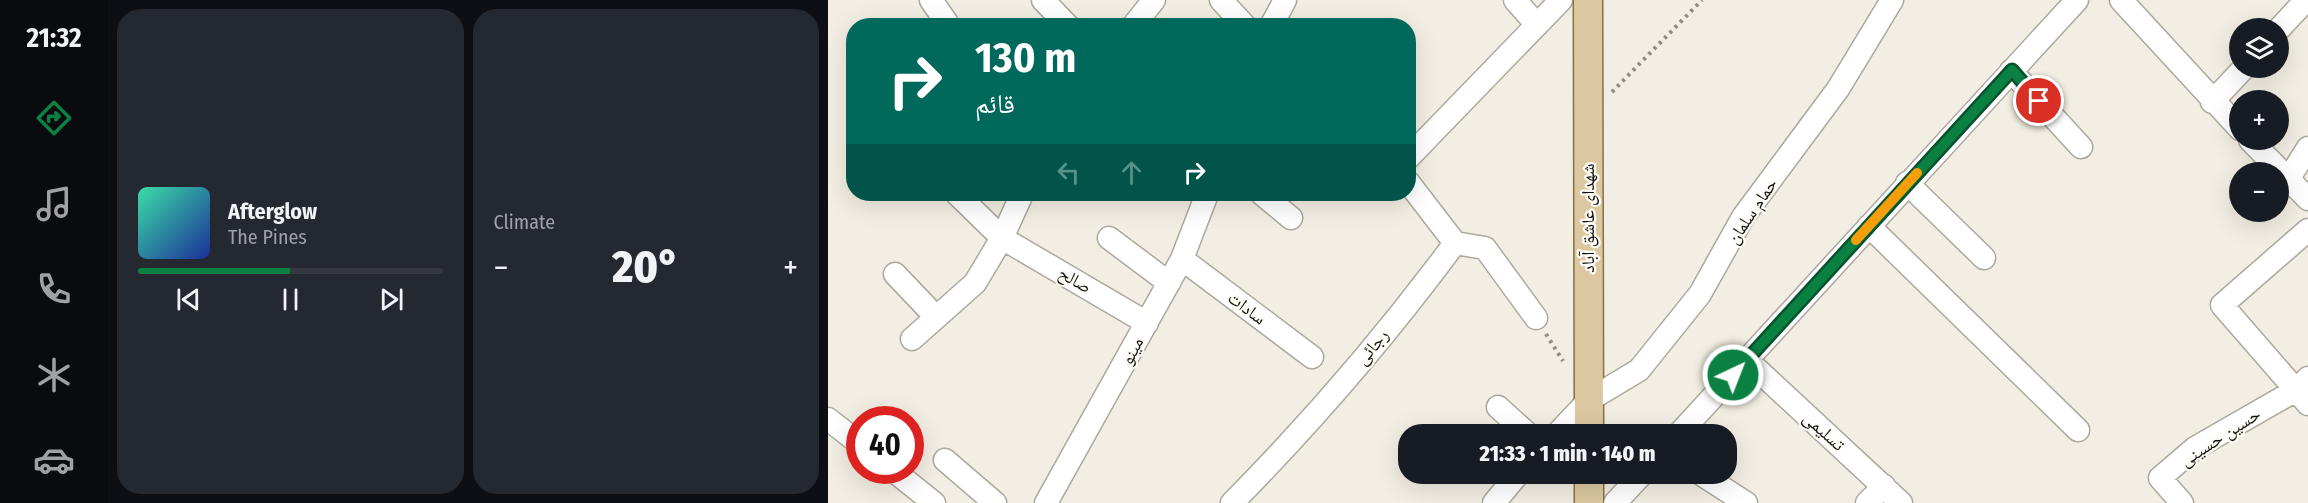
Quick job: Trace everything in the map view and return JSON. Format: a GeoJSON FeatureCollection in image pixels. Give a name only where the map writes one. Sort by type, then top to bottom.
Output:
{"type":"FeatureCollection","features":[{"type":"Feature","properties":{"kind":"main road","name":"شهدای عاشق آباد"},"geometry":{"type":"LineString","coordinates":[[1588,0],[1589,424]]}},
{"type":"Feature","properties":{"kind":"main road"},"geometry":{"type":"LineString","coordinates":[[1589,484],[1589,503]]}},
{"type":"Feature","properties":{"kind":"street"},"geometry":{"type":"LineString","coordinates":[[931,0],[944,18]]}},
{"type":"Feature","properties":{"kind":"street"},"geometry":{"type":"LineString","coordinates":[[1043,0],[1060,18]]}},
{"type":"Feature","properties":{"kind":"street"},"geometry":{"type":"LineString","coordinates":[[1139,18],[1154,0]]}},
{"type":"Feature","properties":{"kind":"street"},"geometry":{"type":"LineString","coordinates":[[1221,0],[1238,18]]}},
{"type":"Feature","properties":{"kind":"street"},"geometry":{"type":"LineString","coordinates":[[1275,18],[1285,0]]}},
{"type":"Feature","properties":{"kind":"street"},"geometry":{"type":"LineString","coordinates":[[1515,0],[1538,25]]}},
{"type":"Feature","properties":{"kind":"street"},"geometry":{"type":"LineString","coordinates":[[1416,150],[1561,0]]}},
{"type":"Feature","properties":{"kind":"street","name":"حمام سلمان"},"geometry":{"type":"LineString","coordinates":[[1566,424],[1589,400],[1639,370],[1700,294],[1743,217],[1838,89],[1892,0]]}},
{"type":"Feature","properties":{"kind":"street"},"geometry":{"type":"LineString","coordinates":[[1688,424],[2077,0]]}},
{"type":"Feature","properties":{"kind":"street"},"geometry":{"type":"LineString","coordinates":[[2121,0],[2229,118]]}},
{"type":"Feature","properties":{"kind":"street"},"geometry":{"type":"LineString","coordinates":[[2289,18],[2306,0]]}},
{"type":"Feature","properties":{"kind":"street"},"geometry":{"type":"LineString","coordinates":[[2012,70],[2081,147]]}},
{"type":"Feature","properties":{"kind":"street"},"geometry":{"type":"LineString","coordinates":[[2212,102],[2235,78]]}},
{"type":"Feature","properties":{"kind":"street"},"geometry":{"type":"LineString","coordinates":[[2308,148],[2289,178],[2308,199]]}},
{"type":"Feature","properties":{"kind":"street"},"geometry":{"type":"LineString","coordinates":[[2260,150],[2273,162]]}},
{"type":"Feature","properties":{"kind":"street"},"geometry":{"type":"LineString","coordinates":[[1907,183],[1984,258]]}},
{"type":"Feature","properties":{"kind":"street"},"geometry":{"type":"LineString","coordinates":[[1416,192],[1455,243],[1485,248],[1536,318]]}},
{"type":"Feature","properties":{"kind":"street","name":"صالح"},"geometry":{"type":"LineString","coordinates":[[964,201],[1002,238],[1147,323]]}},
{"type":"Feature","properties":{"kind":"street"},"geometry":{"type":"LineString","coordinates":[[912,339],[975,283],[1002,238],[1019,201]]}},
{"type":"Feature","properties":{"kind":"street","name":"مینو"},"geometry":{"type":"LineString","coordinates":[[1046,503],[1182,259],[1204,201]]}},
{"type":"Feature","properties":{"kind":"street"},"geometry":{"type":"LineString","coordinates":[[1271,201],[1292,218]]}},
{"type":"Feature","properties":{"kind":"street"},"geometry":{"type":"LineString","coordinates":[[1869,226],[2078,430]]}},
{"type":"Feature","properties":{"kind":"street"},"geometry":{"type":"LineString","coordinates":[[2304,390],[2222,305],[2308,230]]}},
{"type":"Feature","properties":{"kind":"street"},"geometry":{"type":"LineString","coordinates":[[1109,238],[1169,283]]}},
{"type":"Feature","properties":{"kind":"street","name":"رجائی"},"geometry":{"type":"LineString","coordinates":[[1232,503],[1300,434],[1419,292],[1455,243]]}},
{"type":"Feature","properties":{"kind":"street","name":"سادات"},"geometry":{"type":"LineString","coordinates":[[1182,259],[1312,357]]}},
{"type":"Feature","properties":{"kind":"street"},"geometry":{"type":"LineString","coordinates":[[896,273],[936,317]]}},
{"type":"Feature","properties":{"kind":"street","name":"تسلیمی"},"geometry":{"type":"LineString","coordinates":[[1747,360],[1901,503]]}},
{"type":"Feature","properties":{"kind":"street","name":"حسین حسینی"},"geometry":{"type":"LineString","coordinates":[[2182,503],[2160,478],[2195,448],[2304,390]]}},
{"type":"Feature","properties":{"kind":"street"},"geometry":{"type":"LineString","coordinates":[[1498,407],[1517,424]]}},
{"type":"Feature","properties":{"kind":"street"},"geometry":{"type":"LineString","coordinates":[[828,419],[846,433]]}},
{"type":"Feature","properties":{"kind":"street"},"geometry":{"type":"LineString","coordinates":[[945,460],[995,503]]}},
{"type":"Feature","properties":{"kind":"street"},"geometry":{"type":"LineString","coordinates":[[910,484],[934,503]]}},
{"type":"Feature","properties":{"kind":"street"},"geometry":{"type":"LineString","coordinates":[[1494,503],[1510,484]]}},
{"type":"Feature","properties":{"kind":"street"},"geometry":{"type":"LineString","coordinates":[[1615,503],[1633,484]]}},
{"type":"Feature","properties":{"kind":"street"},"geometry":{"type":"LineString","coordinates":[[1717,484],[1746,503]]}},
{"type":"Feature","properties":{"kind":"street"},"geometry":{"type":"LineString","coordinates":[[1867,503],[1884,486]]}},
{"type":"Feature","properties":{"kind":"path"},"geometry":{"type":"LineString","coordinates":[[1588,117],[1701,0]]}},
{"type":"Feature","properties":{"kind":"slow traffic"},"geometry":{"type":"LineString","coordinates":[[1856,240],[1917,173]]}},
{"type":"Feature","properties":{"kind":"route"},"geometry":{"type":"LineString","coordinates":[[1733,375],[1932,154],[2012,70],[2039,101]]}}]}
